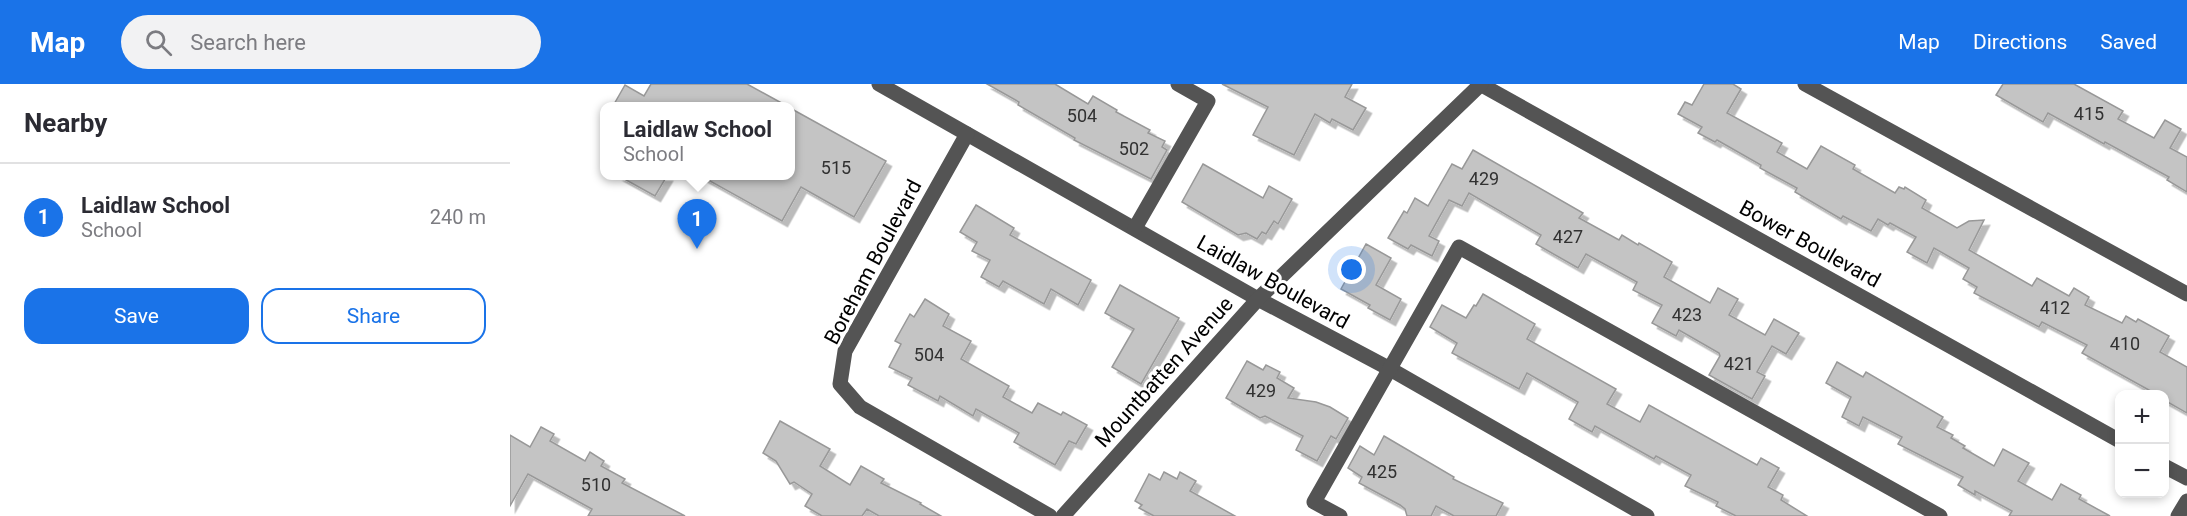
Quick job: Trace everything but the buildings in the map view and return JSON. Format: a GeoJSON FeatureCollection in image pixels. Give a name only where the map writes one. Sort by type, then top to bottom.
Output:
{"type":"FeatureCollection","features":[{"type":"Feature","properties":{"kind":"street","name":"Laidlaw Boulevard"},"geometry":{"type":"LineString","coordinates":[[879,84],[1647,516]]}},
{"type":"Feature","properties":{"kind":"street"},"geometry":{"type":"LineString","coordinates":[[1135,228],[1208,100],[1178,84]]}},
{"type":"Feature","properties":{"kind":"street","name":"Mountbatten Avenue"},"geometry":{"type":"LineString","coordinates":[[1063,516],[1258,299],[1481,84]]}},
{"type":"Feature","properties":{"kind":"street","name":"Bower Boulevard"},"geometry":{"type":"LineString","coordinates":[[1481,84],[2115,438]]}},
{"type":"Feature","properties":{"kind":"street"},"geometry":{"type":"LineString","coordinates":[[1805,84],[2187,294]]}},
{"type":"Feature","properties":{"kind":"street","name":"Boreham Boulevard"},"geometry":{"type":"LineString","coordinates":[[967,134],[845,351],[840,384],[860,407],[1050,516]]}},
{"type":"Feature","properties":{"kind":"street"},"geometry":{"type":"LineString","coordinates":[[1340,516],[1314,502],[1459,248],[1940,516]]}},
{"type":"Feature","properties":{"kind":"street"},"geometry":{"type":"LineString","coordinates":[[2169,469],[2187,478]]}},
{"type":"Feature","properties":{"kind":"street"},"geometry":{"type":"LineString","coordinates":[[2178,516],[2187,501]]}},
{"type":"Feature","properties":{"kind":"place","name":"Laidlaw School"},"geometry":{"type":"Point","coordinates":[697,249]}}]}
